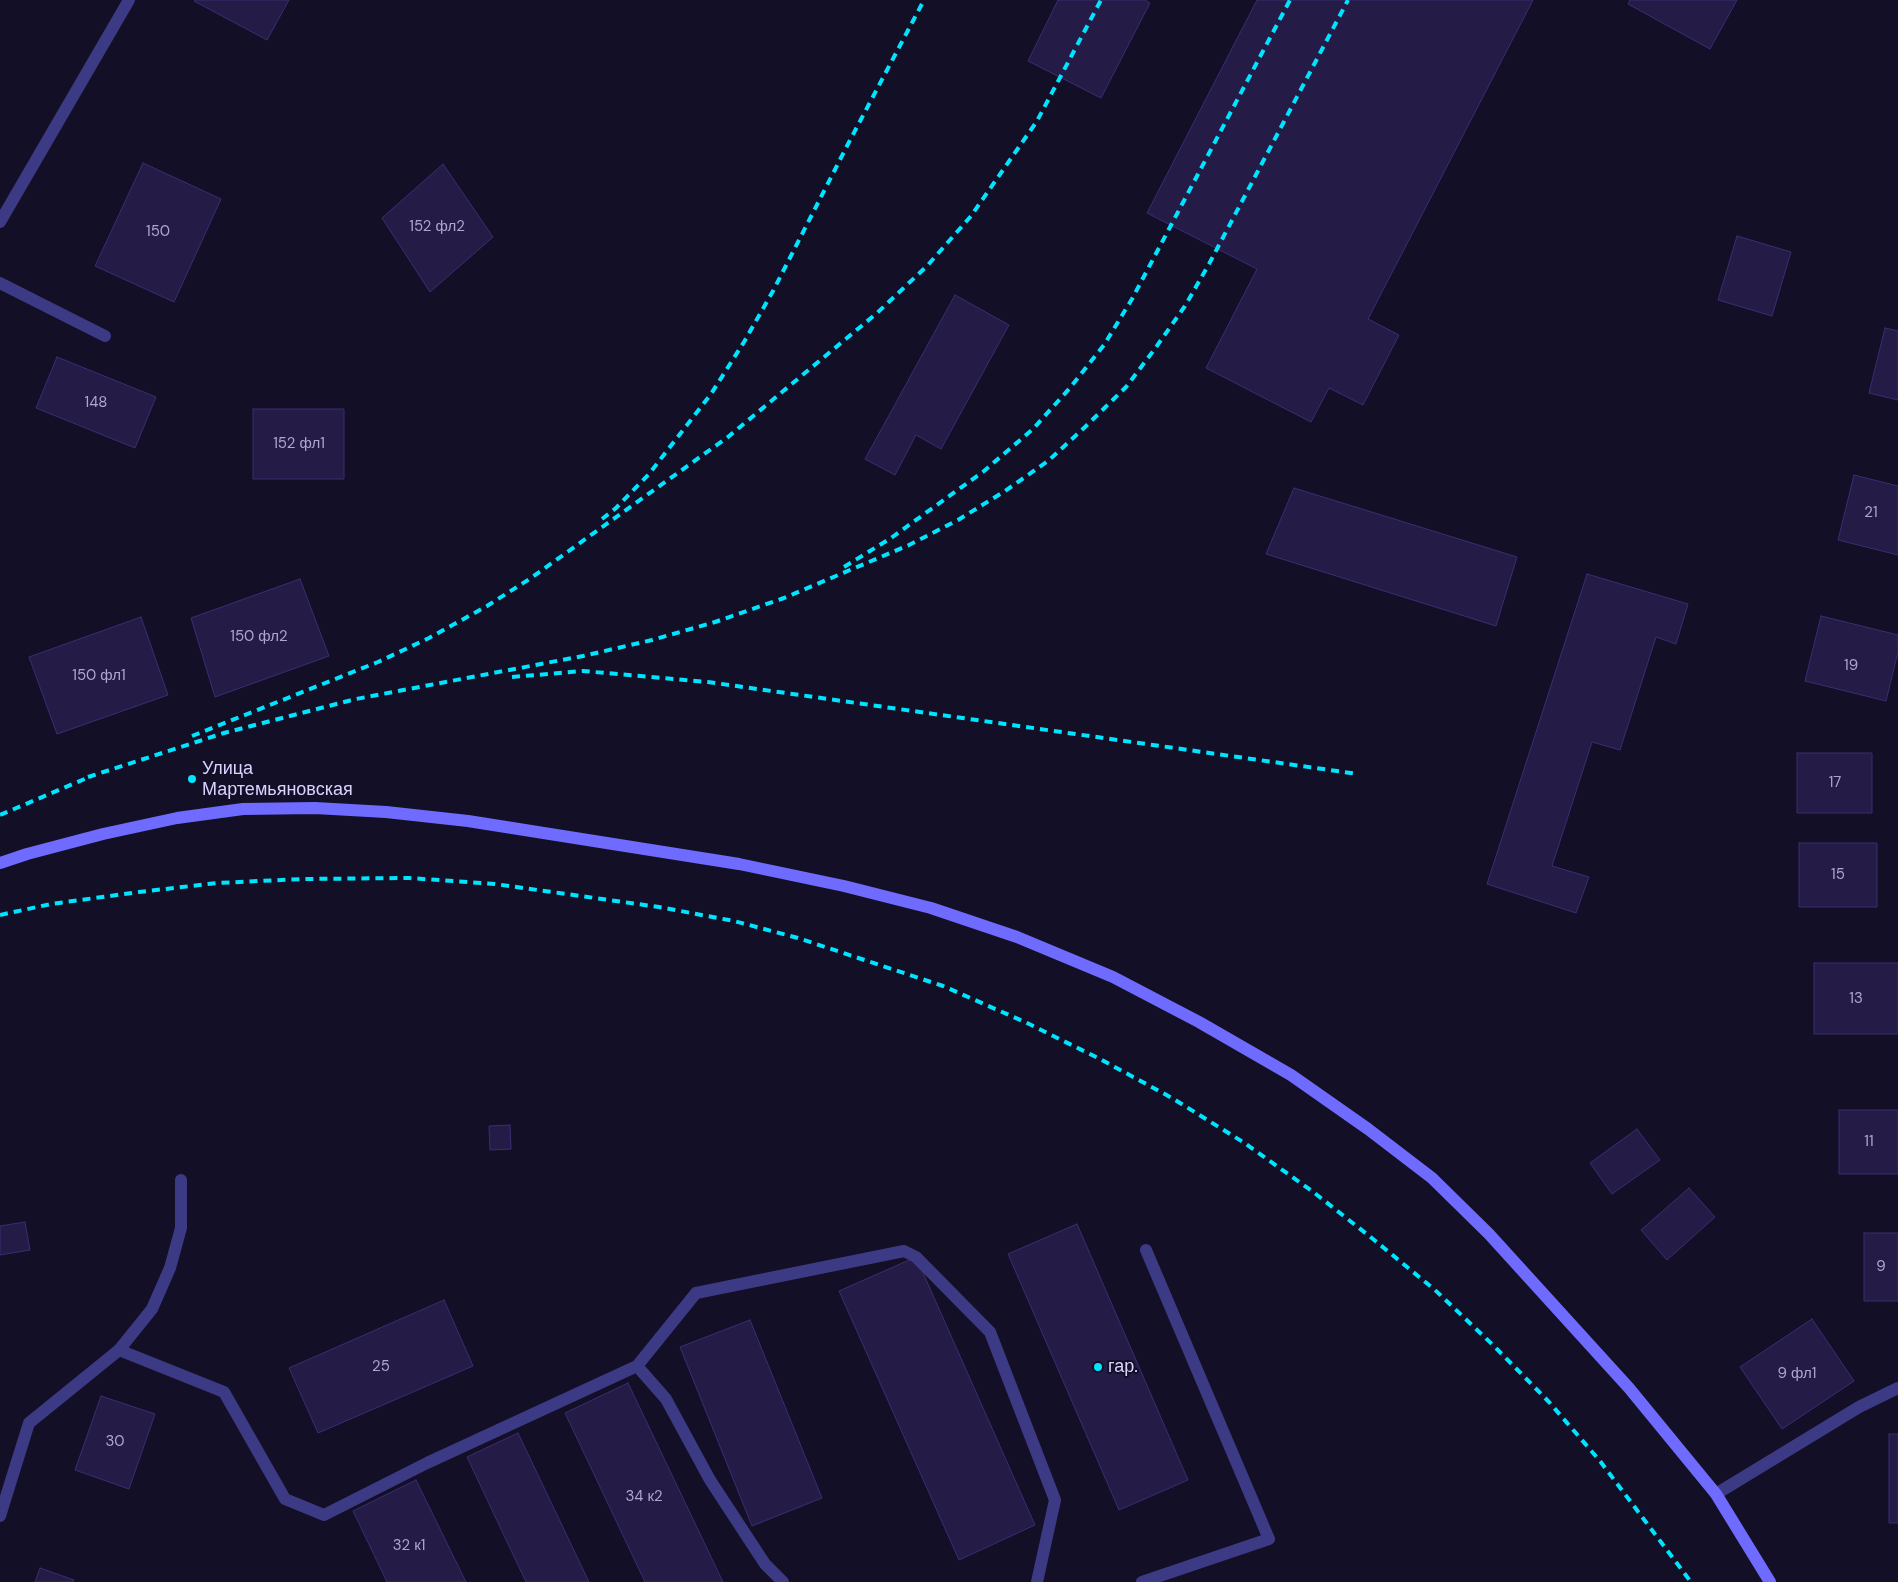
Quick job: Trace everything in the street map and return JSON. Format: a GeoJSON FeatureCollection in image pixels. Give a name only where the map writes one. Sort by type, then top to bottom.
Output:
{"type":"FeatureCollection","features":[{"type":"Feature","properties":{"kind":"main road"},"geometry":{"type":"LineString","coordinates":[[0,863],[103,834],[177,818],[243,809],[315,808],[386,812],[468,821],[739,864],[844,886],[931,908],[1017,937],[1113,977],[1199,1022],[1282,1070],[1368,1129],[1432,1178],[1489,1234],[1629,1388],[1716,1494],[1770,1582]]}},
{"type":"Feature","properties":{"kind":"street"},"geometry":{"type":"LineString","coordinates":[[0,222],[129,0]]}},
{"type":"Feature","properties":{"kind":"street"},"geometry":{"type":"LineString","coordinates":[[0,283],[105,336]]}},
{"type":"Feature","properties":{"kind":"street"},"geometry":{"type":"LineString","coordinates":[[0,1516],[29,1422],[119,1350],[152,1309],[170,1268],[181,1228],[181,1180]]}},
{"type":"Feature","properties":{"kind":"street"},"geometry":{"type":"LineString","coordinates":[[1142,1582],[1270,1539],[1146,1250]]}},
{"type":"Feature","properties":{"kind":"street"},"geometry":{"type":"LineString","coordinates":[[119,1350],[224,1392],[285,1499],[324,1515],[427,1463],[638,1366],[696,1293],[904,1251],[916,1257],[990,1332],[1055,1500],[1038,1582]]}},
{"type":"Feature","properties":{"kind":"street"},"geometry":{"type":"LineString","coordinates":[[638,1366],[666,1399],[710,1480],[765,1564],[783,1582]]}},
{"type":"Feature","properties":{"kind":"street"},"geometry":{"type":"LineString","coordinates":[[1716,1494],[1859,1407],[1898,1388]]}},
{"type":"Feature","properties":{"kind":"building"},"geometry":{"type":"Polygon","coordinates":[[[195,0],[289,0],[267,40],[195,0]]]}},
{"type":"Feature","properties":{"kind":"building"},"geometry":{"type":"Polygon","coordinates":[[[1058,0],[1145,0],[1150,3],[1101,98],[1028,61],[1058,0]]]}},
{"type":"Feature","properties":{"kind":"building"},"geometry":{"type":"Polygon","coordinates":[[[1257,0],[1533,0],[1368,319],[1399,335],[1363,405],[1329,388],[1311,422],[1206,368],[1257,269],[1147,213],[1257,0]]]}},
{"type":"Feature","properties":{"kind":"building"},"geometry":{"type":"Polygon","coordinates":[[[1630,0],[1737,0],[1710,49],[1628,4],[1630,0]]]}},
{"type":"Feature","properties":{"kind":"building"},"geometry":{"type":"Polygon","coordinates":[[[143,163],[221,199],[174,302],[95,266],[143,163]]]}},
{"type":"Feature","properties":{"kind":"building"},"geometry":{"type":"Polygon","coordinates":[[[443,164],[493,237],[430,292],[382,218],[443,164]]]}},
{"type":"Feature","properties":{"kind":"building"},"geometry":{"type":"Polygon","coordinates":[[[1737,236],[1791,252],[1772,316],[1718,300],[1737,236]]]}},
{"type":"Feature","properties":{"kind":"building"},"geometry":{"type":"Polygon","coordinates":[[[955,295],[1009,325],[941,449],[916,435],[895,475],[865,459],[955,295]]]}},
{"type":"Feature","properties":{"kind":"building"},"geometry":{"type":"Polygon","coordinates":[[[1885,328],[1898,331],[1898,400],[1869,393],[1885,328]]]}},
{"type":"Feature","properties":{"kind":"building"},"geometry":{"type":"Polygon","coordinates":[[[57,357],[156,397],[135,448],[36,408],[57,357]]]}},
{"type":"Feature","properties":{"kind":"building"},"geometry":{"type":"Polygon","coordinates":[[[253,409],[344,409],[344,479],[253,479],[253,409]]]}},
{"type":"Feature","properties":{"kind":"building"},"geometry":{"type":"Polygon","coordinates":[[[1854,475],[1898,486],[1898,555],[1838,540],[1854,475]]]}},
{"type":"Feature","properties":{"kind":"building"},"geometry":{"type":"Polygon","coordinates":[[[1294,488],[1517,557],[1496,626],[1266,554],[1294,488]]]}},
{"type":"Feature","properties":{"kind":"building"},"geometry":{"type":"Polygon","coordinates":[[[1587,574],[1688,604],[1676,644],[1656,637],[1620,750],[1592,742],[1552,866],[1589,877],[1576,913],[1487,884],[1587,574]]]}},
{"type":"Feature","properties":{"kind":"building"},"geometry":{"type":"Polygon","coordinates":[[[300,579],[329,656],[215,697],[191,618],[300,579]]]}},
{"type":"Feature","properties":{"kind":"building"},"geometry":{"type":"Polygon","coordinates":[[[1821,616],[1898,635],[1898,652],[1886,701],[1805,681],[1821,616]]]}},
{"type":"Feature","properties":{"kind":"building"},"geometry":{"type":"Polygon","coordinates":[[[141,617],[168,695],[57,734],[29,657],[141,617]]]}},
{"type":"Feature","properties":{"kind":"building"},"geometry":{"type":"Polygon","coordinates":[[[1797,753],[1872,753],[1872,813],[1797,813],[1797,753]]]}},
{"type":"Feature","properties":{"kind":"building"},"geometry":{"type":"Polygon","coordinates":[[[1799,843],[1877,843],[1877,907],[1799,907],[1799,843]]]}},
{"type":"Feature","properties":{"kind":"building"},"geometry":{"type":"Polygon","coordinates":[[[1814,963],[1898,963],[1898,1034],[1814,1034],[1814,963]]]}},
{"type":"Feature","properties":{"kind":"building"},"geometry":{"type":"Polygon","coordinates":[[[1839,1110],[1898,1110],[1898,1174],[1839,1174],[1839,1110]]]}},
{"type":"Feature","properties":{"kind":"building"},"geometry":{"type":"Polygon","coordinates":[[[510,1125],[511,1149],[490,1150],[489,1126],[510,1125]]]}},
{"type":"Feature","properties":{"kind":"building"},"geometry":{"type":"Polygon","coordinates":[[[1637,1129],[1660,1160],[1612,1194],[1590,1163],[1637,1129]]]}},
{"type":"Feature","properties":{"kind":"building"},"geometry":{"type":"Polygon","coordinates":[[[1689,1188],[1715,1217],[1667,1260],[1641,1230],[1689,1188]]]}},
{"type":"Feature","properties":{"kind":"building"},"geometry":{"type":"Polygon","coordinates":[[[25,1222],[30,1250],[0,1255],[0,1226],[25,1222]]]}},
{"type":"Feature","properties":{"kind":"building","name":"гар."},"geometry":{"type":"Polygon","coordinates":[[[1077,1224],[1188,1480],[1119,1510],[1008,1254],[1077,1224]]]}},
{"type":"Feature","properties":{"kind":"building"},"geometry":{"type":"Polygon","coordinates":[[[1864,1233],[1898,1233],[1898,1301],[1864,1301],[1864,1233]]]}},
{"type":"Feature","properties":{"kind":"building"},"geometry":{"type":"Polygon","coordinates":[[[916,1257],[1035,1525],[959,1560],[839,1291],[916,1257]]]}},
{"type":"Feature","properties":{"kind":"building"},"geometry":{"type":"Polygon","coordinates":[[[444,1300],[473,1366],[318,1433],[289,1368],[444,1300]]]}},
{"type":"Feature","properties":{"kind":"building"},"geometry":{"type":"Polygon","coordinates":[[[1812,1319],[1854,1381],[1782,1429],[1740,1367],[1812,1319]]]}},
{"type":"Feature","properties":{"kind":"building"},"geometry":{"type":"Polygon","coordinates":[[[750,1320],[822,1498],[752,1526],[680,1347],[750,1320]]]}},
{"type":"Feature","properties":{"kind":"building"},"geometry":{"type":"Polygon","coordinates":[[[628,1383],[723,1582],[645,1582],[565,1413],[628,1383]]]}},
{"type":"Feature","properties":{"kind":"building"},"geometry":{"type":"Polygon","coordinates":[[[101,1396],[155,1414],[129,1489],[75,1470],[101,1396]]]}},
{"type":"Feature","properties":{"kind":"building"},"geometry":{"type":"Polygon","coordinates":[[[518,1433],[589,1582],[526,1582],[467,1457],[518,1433]]]}},
{"type":"Feature","properties":{"kind":"building"},"geometry":{"type":"Polygon","coordinates":[[[1889,1434],[1898,1434],[1898,1523],[1889,1523],[1889,1434]]]}},
{"type":"Feature","properties":{"kind":"building"},"geometry":{"type":"Polygon","coordinates":[[[416,1480],[466,1582],[387,1582],[353,1511],[416,1480]]]}},
{"type":"Feature","properties":{"kind":"building"},"geometry":{"type":"Polygon","coordinates":[[[40,1568],[74,1580],[73,1582],[35,1582],[40,1568]]]}},
{"type":"Feature","properties":{"kind":"railway"},"geometry":{"type":"LineString","coordinates":[[602,519],[616,508],[649,474],[711,394],[744,342],[773,291],[924,0]]}},
{"type":"Feature","properties":{"kind":"railway"},"geometry":{"type":"LineString","coordinates":[[192,736],[378,662],[429,638],[487,606],[531,578],[728,437],[877,313],[927,266],[971,216],[1037,121],[1101,0]]}},
{"type":"Feature","properties":{"kind":"railway"},"geometry":{"type":"LineString","coordinates":[[844,567],[891,538],[984,471],[1033,429],[1069,389],[1104,345],[1132,299],[1290,0]]}},
{"type":"Feature","properties":{"kind":"railway"},"geometry":{"type":"LineString","coordinates":[[88,777],[224,733],[356,699],[583,656],[652,640],[715,622],[784,598],[909,545],[958,520],[1005,491],[1048,461],[1126,387],[1154,350],[1185,306],[1209,264],[1348,0]]}},
{"type":"Feature","properties":{"kind":"railway"},"geometry":{"type":"LineString","coordinates":[[512,677],[583,671],[708,682],[1358,774]]}},
{"type":"Feature","properties":{"kind":"railway"},"geometry":{"type":"LineString","coordinates":[[0,815],[94,775]]}},
{"type":"Feature","properties":{"kind":"railway"},"geometry":{"type":"LineString","coordinates":[[0,915],[51,904],[217,883],[303,879],[409,878],[495,884],[659,907],[734,921],[798,938],[943,986],[1025,1022],[1100,1059],[1172,1098],[1243,1142],[1312,1191],[1373,1239],[1435,1290],[1549,1402],[1600,1461],[1691,1582]]}},
{"type":"Feature","properties":{"kind":"place","name":"Улица Мартемьяновская"},"geometry":{"type":"Point","coordinates":[192,779]}},
{"type":"Feature","properties":{"kind":"place","name":"гар."},"geometry":{"type":"Point","coordinates":[1098,1367]}}]}
